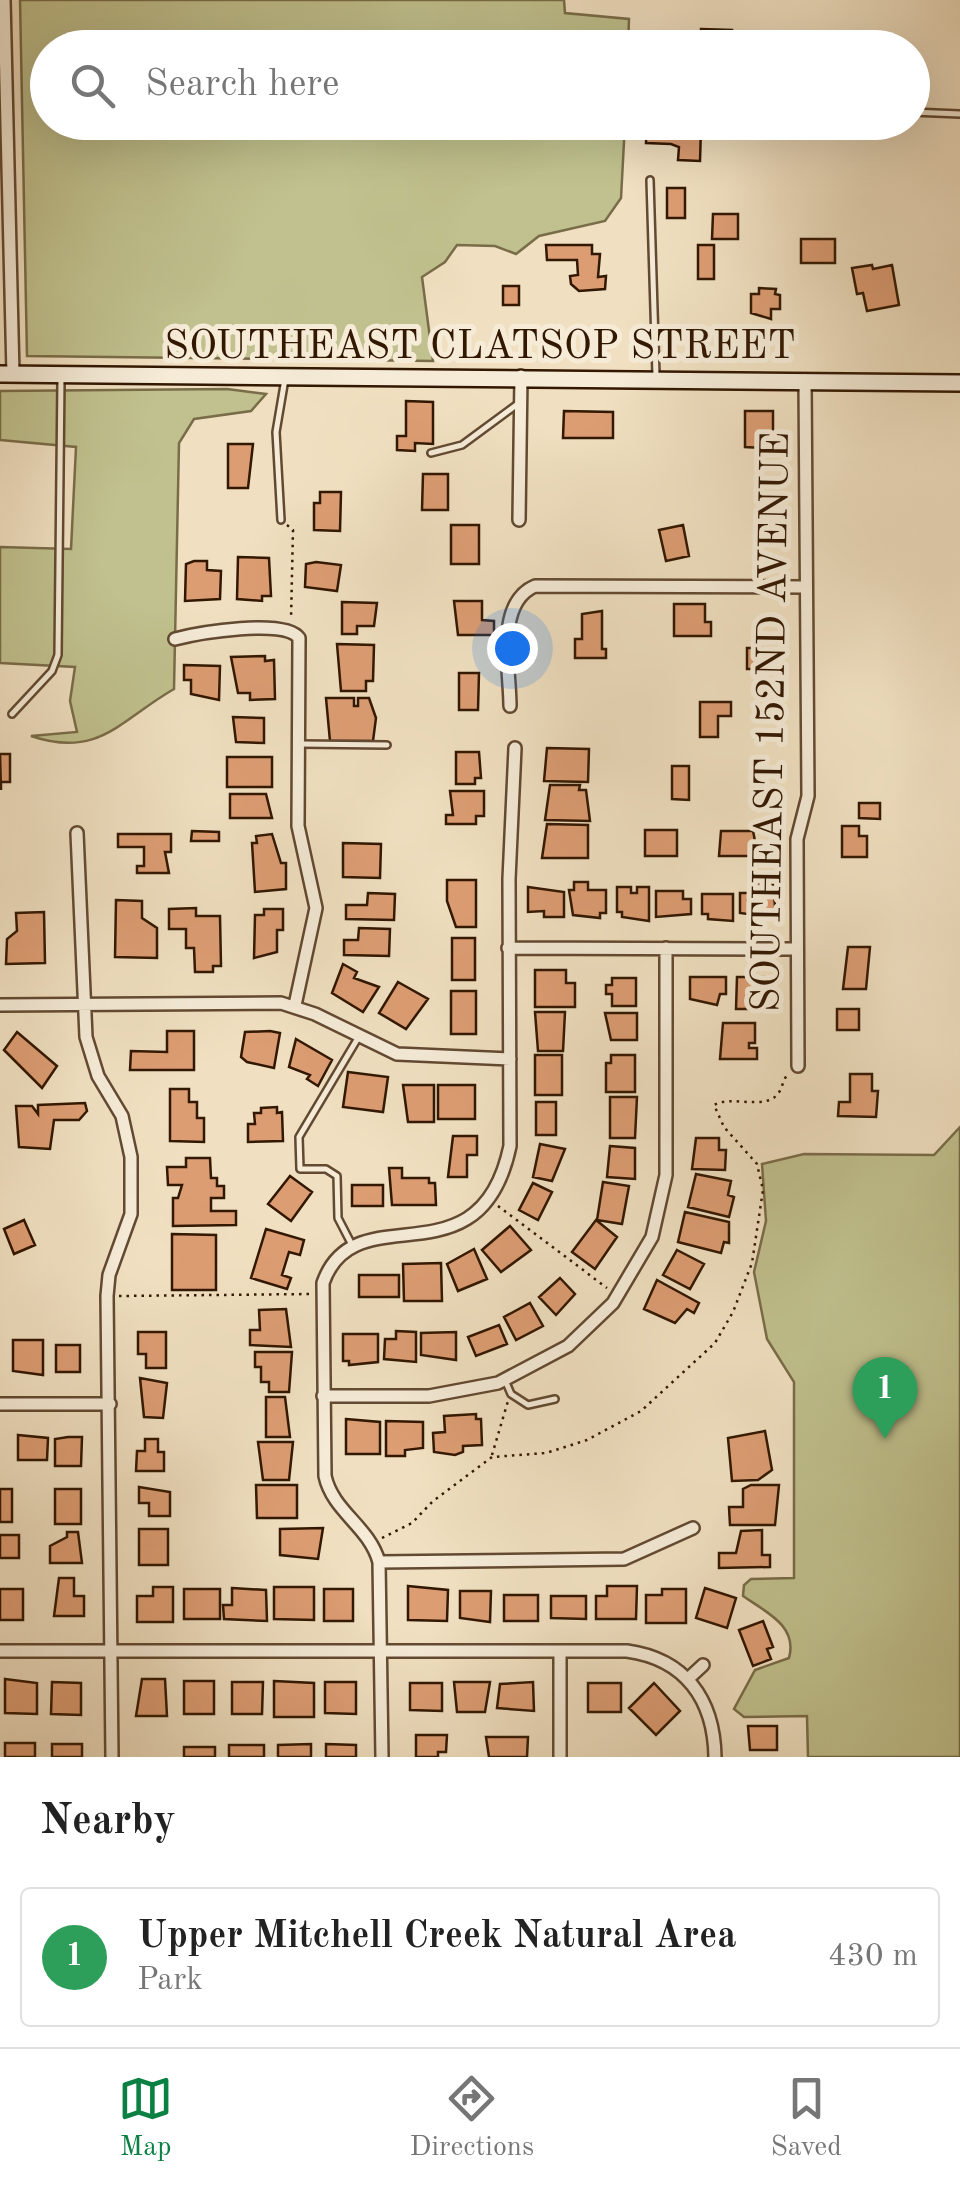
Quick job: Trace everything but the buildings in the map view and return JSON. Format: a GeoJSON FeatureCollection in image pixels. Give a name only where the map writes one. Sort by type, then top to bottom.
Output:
{"type":"FeatureCollection","features":[{"type":"Feature","properties":{"kind":"street"},"geometry":{"type":"LineString","coordinates":[[4,0],[7,374]]}},
{"type":"Feature","properties":{"kind":"street","name":"SOUTHEAST CLATSOP STREET"},"geometry":{"type":"LineString","coordinates":[[7,374],[521,376],[960,384]]}},
{"type":"Feature","properties":{"kind":"street"},"geometry":{"type":"LineString","coordinates":[[519,520],[521,376]]}},
{"type":"Feature","properties":{"kind":"street","name":"SOUTHEAST 152ND AVENUE"},"geometry":{"type":"LineString","coordinates":[[798,1066],[797,839],[808,796],[804,380]]}},
{"type":"Feature","properties":{"kind":"street"},"geometry":{"type":"LineString","coordinates":[[510,706],[511,607],[521,592],[535,586],[805,587]]}},
{"type":"Feature","properties":{"kind":"street"},"geometry":{"type":"LineString","coordinates":[[175,640],[213,630],[294,632],[298,826],[316,908],[295,1006]]}},
{"type":"Feature","properties":{"kind":"street"},"geometry":{"type":"LineString","coordinates":[[382,1757],[379,1562],[372,1543],[329,1493],[322,1396],[322,1293],[328,1270],[352,1245],[371,1238],[439,1233],[468,1219],[488,1199],[501,1178],[510,1146],[508,948],[515,748]]}},
{"type":"Feature","properties":{"kind":"street"},"geometry":{"type":"LineString","coordinates":[[76,833],[82,1005],[91,1061],[122,1116],[131,1157],[132,1214],[109,1276],[107,1296],[112,1757]]}},
{"type":"Feature","properties":{"kind":"street"},"geometry":{"type":"LineString","coordinates":[[508,948],[798,949]]}},
{"type":"Feature","properties":{"kind":"street"},"geometry":{"type":"LineString","coordinates":[[322,1396],[429,1396],[505,1380],[568,1346],[618,1296],[652,1237],[666,1175],[666,948]]}},
{"type":"Feature","properties":{"kind":"street"},"geometry":{"type":"LineString","coordinates":[[0,1005],[240,1002],[295,1006],[358,1038],[417,1058],[510,1060]]}},
{"type":"Feature","properties":{"kind":"street"},"geometry":{"type":"LineString","coordinates":[[0,1404],[110,1404]]}},
{"type":"Feature","properties":{"kind":"street"},"geometry":{"type":"LineString","coordinates":[[379,1562],[624,1558],[693,1528]]}},
{"type":"Feature","properties":{"kind":"street"},"geometry":{"type":"LineString","coordinates":[[0,1650],[560,1650],[646,1654],[689,1678],[712,1720],[715,1757]]}},
{"type":"Feature","properties":{"kind":"street"},"geometry":{"type":"LineString","coordinates":[[560,1650],[560,1757]]}},
{"type":"Feature","properties":{"kind":"street"},"geometry":{"type":"LineString","coordinates":[[689,1678],[702,1665]]}},
{"type":"Feature","properties":{"kind":"lane"},"geometry":{"type":"LineString","coordinates":[[930,113],[960,114]]}},
{"type":"Feature","properties":{"kind":"lane"},"geometry":{"type":"LineString","coordinates":[[650,180],[656,378]]}},
{"type":"Feature","properties":{"kind":"lane"},"geometry":{"type":"LineString","coordinates":[[12,714],[52,671],[58,655],[62,374]]}},
{"type":"Feature","properties":{"kind":"lane"},"geometry":{"type":"LineString","coordinates":[[280,520],[276,432],[286,375]]}},
{"type":"Feature","properties":{"kind":"lane"},"geometry":{"type":"LineString","coordinates":[[430,453],[462,444],[509,414],[521,401]]}},
{"type":"Feature","properties":{"kind":"lane"},"geometry":{"type":"LineString","coordinates":[[298,744],[388,745]]}},
{"type":"Feature","properties":{"kind":"lane"},"geometry":{"type":"LineString","coordinates":[[352,1245],[338,1218],[337,1176],[326,1169],[300,1169],[298,1137],[358,1038]]}},
{"type":"Feature","properties":{"kind":"lane"},"geometry":{"type":"LineString","coordinates":[[505,1380],[514,1396],[528,1405],[556,1399]]}},
{"type":"Feature","properties":{"kind":"path"},"geometry":{"type":"LineString","coordinates":[[280,520],[293,530],[294,632]]}},
{"type":"Feature","properties":{"kind":"path"},"geometry":{"type":"LineString","coordinates":[[372,1543],[412,1523],[433,1501],[492,1456],[546,1453],[587,1440],[653,1404],[715,1343],[734,1312],[752,1263],[762,1221],[763,1190],[757,1164],[724,1127],[714,1105],[722,1100],[770,1099],[778,1094],[784,1076],[798,1066]]}},
{"type":"Feature","properties":{"kind":"path"},"geometry":{"type":"LineString","coordinates":[[488,1199],[618,1296]]}},
{"type":"Feature","properties":{"kind":"path"},"geometry":{"type":"LineString","coordinates":[[107,1296],[322,1293]]}},
{"type":"Feature","properties":{"kind":"path"},"geometry":{"type":"LineString","coordinates":[[492,1456],[502,1408],[514,1396]]}},
{"type":"Feature","properties":{"kind":"green space"},"geometry":{"type":"Polygon","coordinates":[[[20,0],[564,0],[565,13],[629,19],[629,30],[30,30],[30,140],[624,140],[621,198],[605,221],[539,236],[516,254],[495,246],[457,245],[445,262],[422,277],[433,361],[27,356],[20,0]]]}},
{"type":"Feature","properties":{"kind":"green space"},"geometry":{"type":"Polygon","coordinates":[[[227,389],[266,394],[251,411],[194,419],[179,443],[174,689],[123,724],[92,739],[74,743],[31,736],[77,732],[70,701],[75,667],[0,663],[0,547],[71,549],[76,447],[0,440],[0,391],[227,389]]]}},
{"type":"Feature","properties":{"kind":"green space"},"geometry":{"type":"Polygon","coordinates":[[[960,1127],[960,1757],[808,1757],[807,1716],[744,1717],[734,1709],[755,1670],[789,1658],[791,1647],[778,1621],[743,1596],[744,1585],[751,1579],[794,1578],[794,1382],[767,1339],[754,1272],[766,1221],[762,1164],[804,1154],[934,1155],[960,1127]]]}},
{"type":"Feature","properties":{"kind":"place","name":"Upper Mitchell Creek Natural Area"},"geometry":{"type":"Point","coordinates":[885,1439]}}]}
